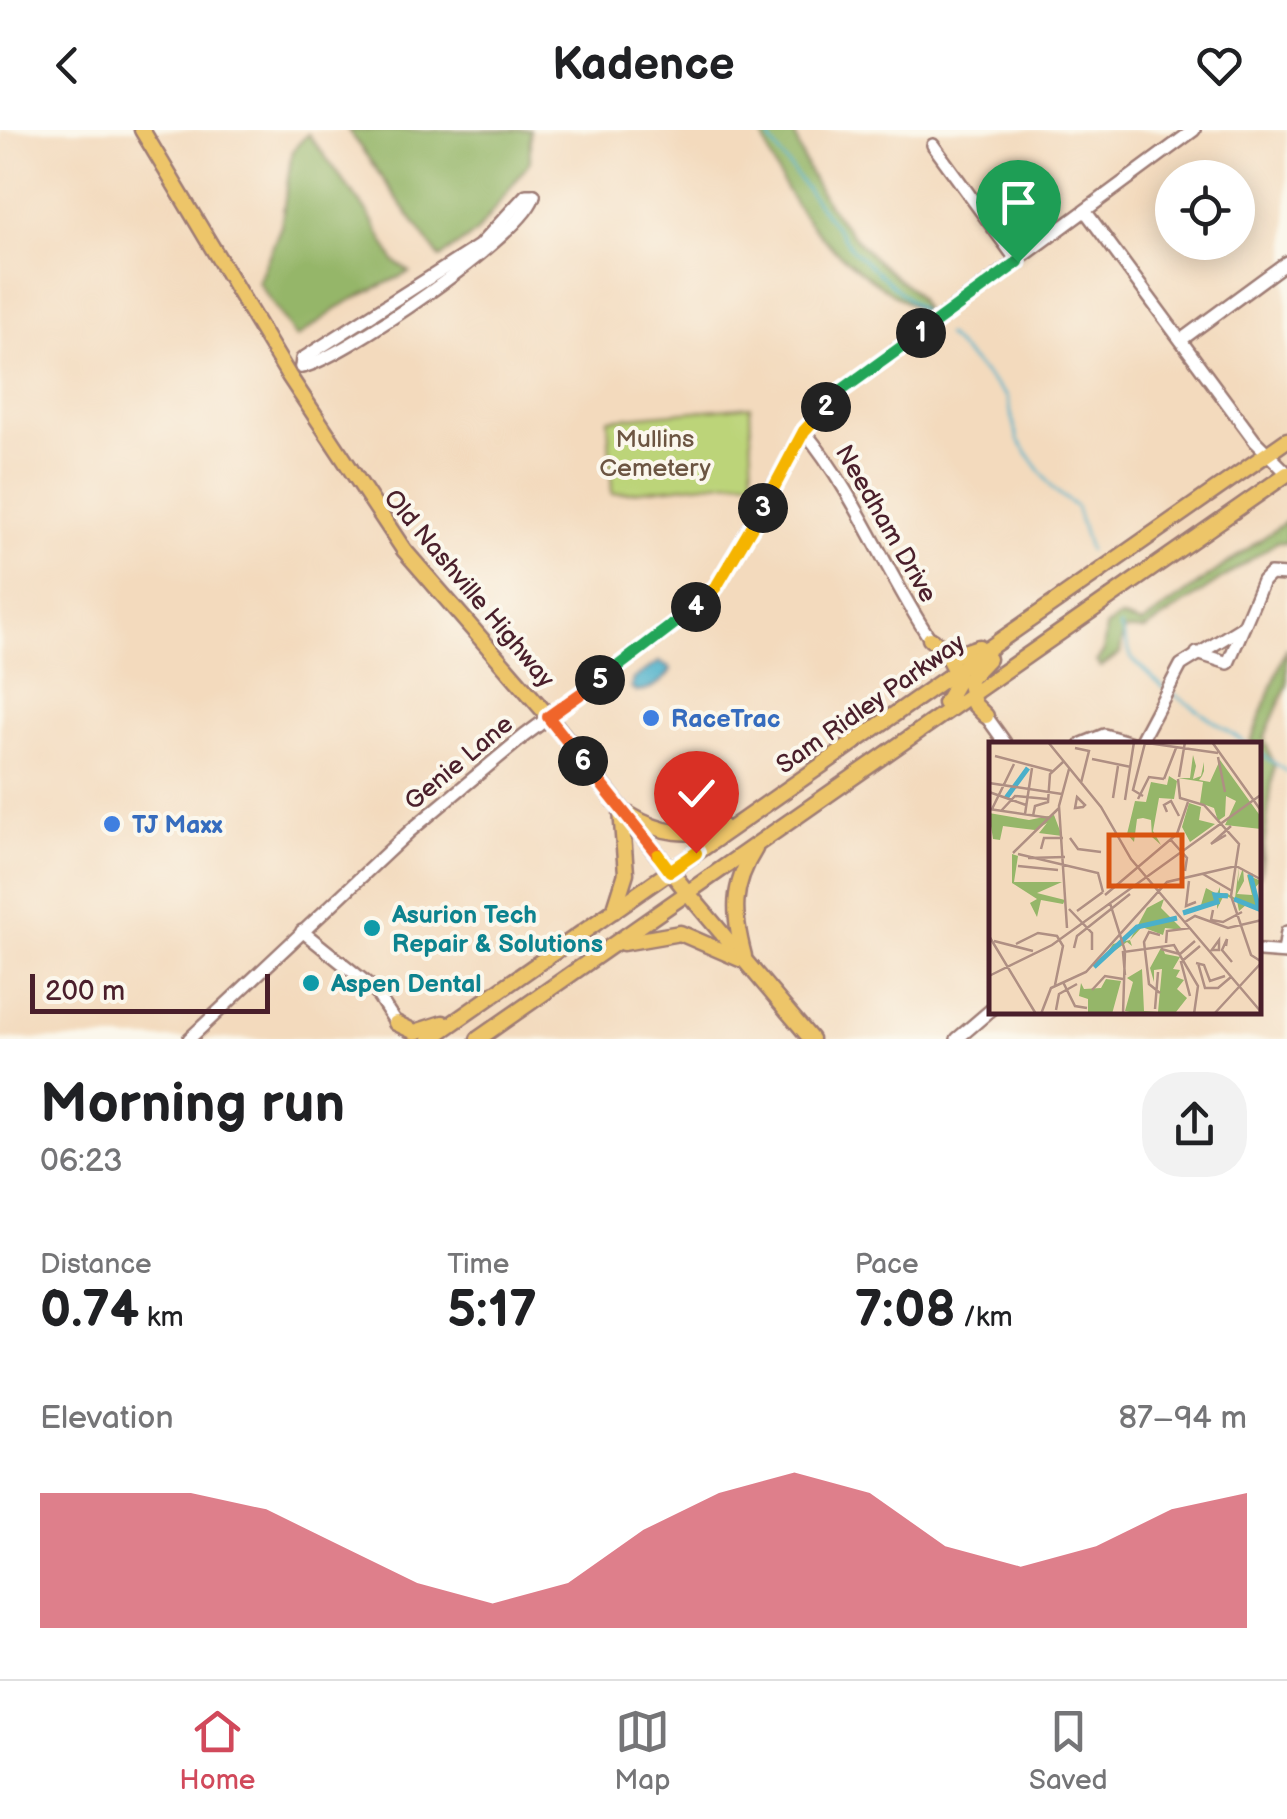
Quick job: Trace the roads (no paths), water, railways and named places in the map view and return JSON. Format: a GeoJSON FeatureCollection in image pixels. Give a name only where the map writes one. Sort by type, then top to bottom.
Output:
{"type":"FeatureCollection","features":[{"type":"Feature","properties":{"kind":"main road","name":"Old Nashville Highway"},"geometry":{"type":"LineString","coordinates":[[142,130],[369,503],[811,1039]]}},
{"type":"Feature","properties":{"kind":"main road","name":"Sam Ridley Parkway"},"geometry":{"type":"LineString","coordinates":[[430,1039],[1287,440]]}},
{"type":"Feature","properties":{"kind":"main road","name":"Sam Ridley Parkway"},"geometry":{"type":"LineString","coordinates":[[478,1039],[1287,473]]}},
{"type":"Feature","properties":{"kind":"main road"},"geometry":{"type":"LineString","coordinates":[[937,643],[956,655],[970,653],[1046,602],[1069,592]]}},
{"type":"Feature","properties":{"kind":"main road"},"geometry":{"type":"LineString","coordinates":[[986,716],[974,704],[968,680],[977,667],[1063,605],[1069,592]]}},
{"type":"Feature","properties":{"kind":"main road"},"geometry":{"type":"LineString","coordinates":[[864,767],[865,760],[951,698],[958,686],[957,670],[937,643]]}},
{"type":"Feature","properties":{"kind":"main road"},"geometry":{"type":"LineString","coordinates":[[933,687],[942,665],[937,643]]}},
{"type":"Feature","properties":{"kind":"main road"},"geometry":{"type":"LineString","coordinates":[[986,716],[980,701],[987,680]]}},
{"type":"Feature","properties":{"kind":"main road"},"geometry":{"type":"LineString","coordinates":[[621,809],[650,827],[680,835],[734,824]]}},
{"type":"Feature","properties":{"kind":"main road"},"geometry":{"type":"LineString","coordinates":[[614,911],[626,873],[621,809]]}},
{"type":"Feature","properties":{"kind":"main road"},"geometry":{"type":"LineString","coordinates":[[745,962],[734,918],[734,892],[760,841]]}},
{"type":"Feature","properties":{"kind":"main road"},"geometry":{"type":"LineString","coordinates":[[611,946],[658,934],[680,934],[745,962]]}},
{"type":"Feature","properties":{"kind":"main road"},"geometry":{"type":"LineString","coordinates":[[396,1023],[415,1032],[433,1030],[471,1010]]}},
{"type":"Feature","properties":{"kind":"main road"},"geometry":{"type":"LineString","coordinates":[[396,1023],[403,1039]]}},
{"type":"Feature","properties":{"kind":"street","name":"Genie Lane"},"geometry":{"type":"LineString","coordinates":[[189,1039],[410,831],[548,717],[678,624],[716,587],[804,431],[842,390],[1194,130]]}},
{"type":"Feature","properties":{"kind":"street"},"geometry":{"type":"LineString","coordinates":[[933,145],[1018,262]]}},
{"type":"Feature","properties":{"kind":"street"},"geometry":{"type":"LineString","coordinates":[[302,367],[422,297],[487,252],[514,226],[534,194]]}},
{"type":"Feature","properties":{"kind":"street"},"geometry":{"type":"LineString","coordinates":[[1086,212],[1268,455],[1287,473]]}},
{"type":"Feature","properties":{"kind":"street"},"geometry":{"type":"LineString","coordinates":[[1181,340],[1287,262]]}},
{"type":"Feature","properties":{"kind":"street","name":"Needham Drive"},"geometry":{"type":"LineString","coordinates":[[804,431],[856,508],[880,559],[937,643]]}},
{"type":"Feature","properties":{"kind":"street"},"geometry":{"type":"LineString","coordinates":[[1197,653],[1228,663],[1263,580],[1280,572],[1287,575]]}},
{"type":"Feature","properties":{"kind":"street"},"geometry":{"type":"LineString","coordinates":[[1139,742],[1181,665],[1244,626]]}},
{"type":"Feature","properties":{"kind":"street"},"geometry":{"type":"LineString","coordinates":[[986,716],[1005,742]]}},
{"type":"Feature","properties":{"kind":"street"},"geometry":{"type":"LineString","coordinates":[[1087,742],[1104,735],[1130,742]]}},
{"type":"Feature","properties":{"kind":"street"},"geometry":{"type":"LineString","coordinates":[[302,931],[372,988],[396,1023]]}},
{"type":"Feature","properties":{"kind":"street"},"geometry":{"type":"LineString","coordinates":[[1286,952],[1287,932]]}},
{"type":"Feature","properties":{"kind":"street"},"geometry":{"type":"LineString","coordinates":[[958,1039],[989,1012]]}},
{"type":"Feature","properties":{"kind":"water"},"geometry":{"type":"Polygon","coordinates":[[[659,662],[671,669],[665,678],[646,690],[636,692],[631,688],[633,679],[659,662]]]}},
{"type":"Feature","properties":{"kind":"waterway"},"geometry":{"type":"LineString","coordinates":[[769,130],[771,142],[854,252],[924,313]]}},
{"type":"Feature","properties":{"kind":"waterway"},"geometry":{"type":"LineString","coordinates":[[946,335],[1007,397],[1018,440],[1053,489],[1076,507],[1089,550]]}},
{"type":"Feature","properties":{"kind":"waterway"},"geometry":{"type":"LineString","coordinates":[[1120,626],[1132,659],[1164,688]]}},
{"type":"Feature","properties":{"kind":"waterway"},"geometry":{"type":"LineString","coordinates":[[1171,692],[1244,742]]}},
{"type":"Feature","properties":{"kind":"waterway"},"geometry":{"type":"LineString","coordinates":[[1262,754],[1287,772]]}},
{"type":"Feature","properties":{"kind":"place","name":"RaceTrac"},"geometry":{"type":"Point","coordinates":[651,718]}},
{"type":"Feature","properties":{"kind":"place","name":"TJ Maxx"},"geometry":{"type":"Point","coordinates":[112,824]}},
{"type":"Feature","properties":{"kind":"place","name":"Asurion Tech Repair & Solutions"},"geometry":{"type":"Point","coordinates":[372,928]}},
{"type":"Feature","properties":{"kind":"place","name":"Aspen Dental"},"geometry":{"type":"Point","coordinates":[311,983]}},
{"type":"Feature","properties":{"kind":"park label","name":"Mullins Cemetery"},"geometry":{"type":"Point","coordinates":[655,452]}}]}
